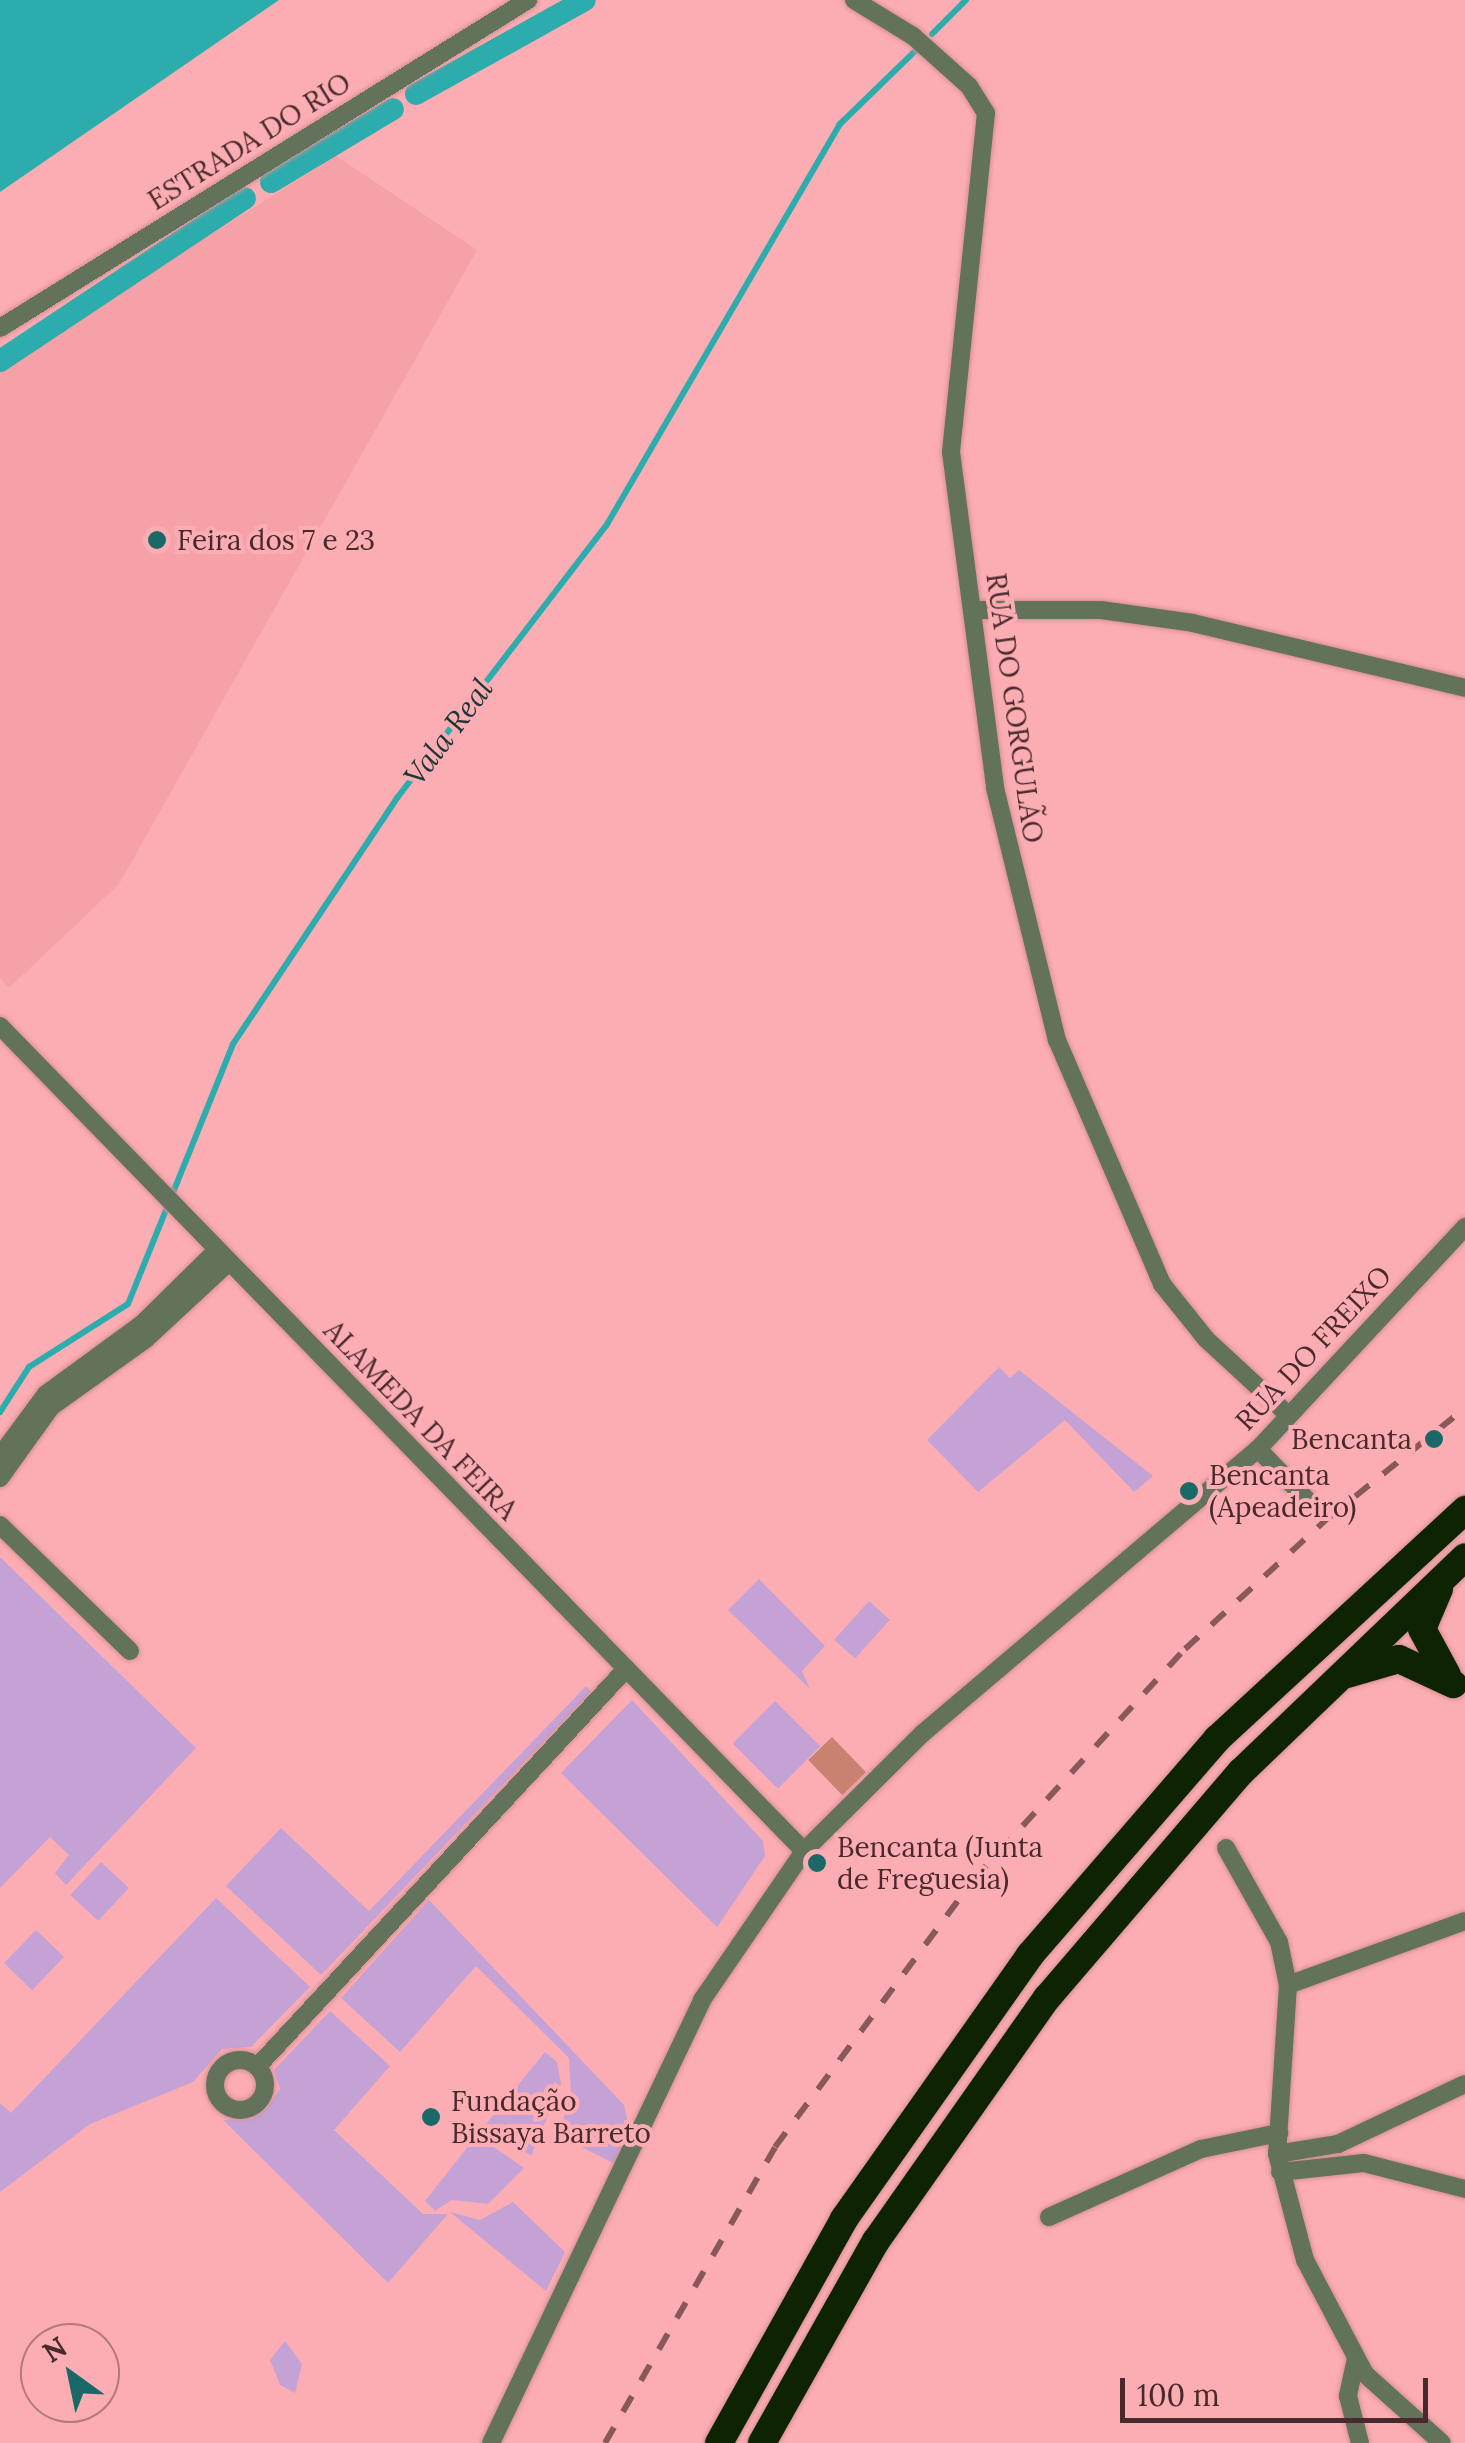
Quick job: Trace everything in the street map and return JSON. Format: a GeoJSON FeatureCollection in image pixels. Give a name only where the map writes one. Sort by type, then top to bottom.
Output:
{"type":"FeatureCollection","features":[{"type":"Feature","properties":{"kind":"highway"},"geometry":{"type":"LineString","coordinates":[[719,2443],[844,2219],[1030,1955],[1217,1738],[1465,1510]]}},
{"type":"Feature","properties":{"kind":"highway"},"geometry":{"type":"LineString","coordinates":[[1332,1680],[1400,1659],[1453,1684],[1422,1629],[1458,1564]]}},
{"type":"Feature","properties":{"kind":"highway"},"geometry":{"type":"LineString","coordinates":[[762,2443],[876,2241],[962,2112],[1147,1875],[1332,1680],[1458,1564]]}},
{"type":"Feature","properties":{"kind":"street","name":"ESTRADA DO RIO"},"geometry":{"type":"LineString","coordinates":[[0,328],[528,0]]}},
{"type":"Feature","properties":{"kind":"street","name":"RUA DO GORGULÃO"},"geometry":{"type":"LineString","coordinates":[[854,0],[913,36],[969,86],[986,113],[949,418],[1007,850],[1069,1072],[1162,1284],[1206,1340],[1285,1412]]}},
{"type":"Feature","properties":{"kind":"street"},"geometry":{"type":"LineString","coordinates":[[972,610],[1101,610],[1193,624],[1465,688]]}},
{"type":"Feature","properties":{"kind":"street","name":"ALAMEDA DA FEIRA"},"geometry":{"type":"LineString","coordinates":[[0,1026],[804,1851]]}},
{"type":"Feature","properties":{"kind":"street","name":"RUA DO FREIXO"},"geometry":{"type":"LineString","coordinates":[[490,2443],[702,2000],[804,1851],[923,1732],[1194,1498],[1258,1449],[1285,1412],[1465,1228]]}},
{"type":"Feature","properties":{"kind":"street"},"geometry":{"type":"LineString","coordinates":[[0,1456],[46,1394],[142,1324],[224,1256]]}},
{"type":"Feature","properties":{"kind":"street"},"geometry":{"type":"LineString","coordinates":[[0,1478],[51,1407],[146,1339],[224,1256]]}},
{"type":"Feature","properties":{"kind":"street"},"geometry":{"type":"LineString","coordinates":[[1258,1449],[1310,1503]]}},
{"type":"Feature","properties":{"kind":"street"},"geometry":{"type":"LineString","coordinates":[[0,1526],[130,1652]]}},
{"type":"Feature","properties":{"kind":"street"},"geometry":{"type":"LineString","coordinates":[[258,2067],[626,1669]]}},
{"type":"Feature","properties":{"kind":"street"},"geometry":{"type":"LineString","coordinates":[[1226,1848],[1279,1942],[1288,1985],[1279,2163],[1305,2260],[1356,2358],[1442,2443]]}},
{"type":"Feature","properties":{"kind":"street"},"geometry":{"type":"LineString","coordinates":[[1288,1985],[1465,1920]]}},
{"type":"Feature","properties":{"kind":"street"},"geometry":{"type":"LineString","coordinates":[[1279,2163],[1367,2134],[1465,2084]]}},
{"type":"Feature","properties":{"kind":"street"},"geometry":{"type":"LineString","coordinates":[[1049,2216],[1201,2148],[1279,2133]]}},
{"type":"Feature","properties":{"kind":"street"},"geometry":{"type":"LineString","coordinates":[[1279,2163],[1364,2163],[1465,2189]]}},
{"type":"Feature","properties":{"kind":"street"},"geometry":{"type":"LineString","coordinates":[[1356,2358],[1348,2396],[1360,2443]]}},
{"type":"Feature","properties":{"kind":"shaded area","name":"Feira dos 7 e 23"},"geometry":{"type":"Polygon","coordinates":[[[336,156],[477,250],[119,884],[9,988],[0,978],[0,367],[336,156]]]}},
{"type":"Feature","properties":{"kind":"shaded area"},"geometry":{"type":"Polygon","coordinates":[[[999,1367],[1010,1378],[1019,1370],[1153,1476],[1134,1492],[1065,1420],[978,1492],[927,1440],[999,1367]]]}},
{"type":"Feature","properties":{"kind":"shaded area"},"geometry":{"type":"Polygon","coordinates":[[[0,1557],[196,1748],[66,1885],[55,1873],[69,1855],[50,1837],[0,1888],[0,1557]]]}},
{"type":"Feature","properties":{"kind":"shaded area"},"geometry":{"type":"Polygon","coordinates":[[[759,1579],[825,1646],[802,1671],[810,1689],[728,1610],[759,1579]]]}},
{"type":"Feature","properties":{"kind":"shaded area"},"geometry":{"type":"Polygon","coordinates":[[[869,1601],[890,1620],[855,1658],[834,1640],[869,1601]]]}},
{"type":"Feature","properties":{"kind":"shaded area"},"geometry":{"type":"Polygon","coordinates":[[[586,1686],[591,1692],[321,1975],[226,1886],[281,1828],[369,1911],[586,1686]]]}},
{"type":"Feature","properties":{"kind":"shaded area"},"geometry":{"type":"Polygon","coordinates":[[[632,1700],[763,1841],[765,1856],[717,1927],[561,1773],[632,1700]]]}},
{"type":"Feature","properties":{"kind":"shaded area"},"geometry":{"type":"Polygon","coordinates":[[[775,1701],[820,1746],[778,1789],[733,1743],[775,1701]]]}},
{"type":"Feature","properties":{"kind":"shaded area"},"geometry":{"type":"Polygon","coordinates":[[[101,1862],[129,1888],[98,1921],[70,1895],[101,1862]]]}},
{"type":"Feature","properties":{"kind":"shaded area"},"geometry":{"type":"Polygon","coordinates":[[[216,1898],[310,1987],[251,2047],[222,2049],[193,2082],[90,2124],[0,2192],[0,2103],[11,2113],[216,1898]]]}},
{"type":"Feature","properties":{"kind":"shaded area"},"geometry":{"type":"Polygon","coordinates":[[[429,1900],[624,2105],[629,2127],[617,2165],[558,2135],[571,2095],[569,2058],[476,1966],[400,2052],[341,1998],[429,1900]]]}},
{"type":"Feature","properties":{"kind":"shaded area"},"geometry":{"type":"Polygon","coordinates":[[[36,1930],[64,1957],[32,1990],[4,1963],[36,1930]]]}},
{"type":"Feature","properties":{"kind":"shaded area"},"geometry":{"type":"Polygon","coordinates":[[[330,2011],[390,2066],[334,2130],[423,2214],[448,2214],[388,2283],[223,2120],[251,2119],[267,2108],[280,2089],[274,2070],[330,2011]]]}},
{"type":"Feature","properties":{"kind":"shaded area"},"geometry":{"type":"Polygon","coordinates":[[[545,2052],[557,2062],[561,2084],[531,2156],[486,2124],[545,2052]]]}},
{"type":"Feature","properties":{"kind":"shaded area"},"geometry":{"type":"Polygon","coordinates":[[[477,2135],[524,2168],[488,2204],[452,2200],[435,2211],[425,2201],[477,2135]]]}},
{"type":"Feature","properties":{"kind":"shaded area"},"geometry":{"type":"Polygon","coordinates":[[[513,2202],[565,2252],[546,2291],[450,2212],[480,2220],[513,2202]]]}},
{"type":"Feature","properties":{"kind":"shaded area"},"geometry":{"type":"Polygon","coordinates":[[[285,2341],[302,2364],[295,2393],[280,2385],[270,2360],[285,2341]]]}},
{"type":"Feature","properties":{"kind":"water"},"geometry":{"type":"Polygon","coordinates":[[[0,0],[279,0],[0,192],[0,0]]]}},
{"type":"Feature","properties":{"kind":"building"},"geometry":{"type":"Polygon","coordinates":[[[832,1737],[866,1772],[842,1795],[808,1760],[832,1737]]]}},
{"type":"Feature","properties":{"kind":"waterway"},"geometry":{"type":"LineString","coordinates":[[416,94],[585,0]]}},
{"type":"Feature","properties":{"kind":"waterway","name":"Vala Real"},"geometry":{"type":"LineString","coordinates":[[932,34],[966,0]]}},
{"type":"Feature","properties":{"kind":"waterway","name":"Vala Real"},"geometry":{"type":"LineString","coordinates":[[0,1412],[29,1367],[128,1304],[233,1044],[397,798],[606,526],[839,125],[916,50]]}},
{"type":"Feature","properties":{"kind":"waterway"},"geometry":{"type":"LineString","coordinates":[[271,182],[393,109]]}},
{"type":"Feature","properties":{"kind":"waterway"},"geometry":{"type":"LineString","coordinates":[[0,361],[245,198]]}},
{"type":"Feature","properties":{"kind":"railway"},"geometry":{"type":"LineString","coordinates":[[605,2443],[775,2147],[974,1879],[1185,1649],[1327,1519],[1465,1408]]}},
{"type":"Feature","properties":{"kind":"place","name":"Feira dos 7 e 23"},"geometry":{"type":"Point","coordinates":[157,540]}},
{"type":"Feature","properties":{"kind":"place","name":"Bencanta"},"geometry":{"type":"Point","coordinates":[1434,1439]}},
{"type":"Feature","properties":{"kind":"place","name":"Bencanta (Apeadeiro)"},"geometry":{"type":"Point","coordinates":[1189,1491]}},
{"type":"Feature","properties":{"kind":"place","name":"Bencanta (Junta de Freguesia)"},"geometry":{"type":"Point","coordinates":[817,1863]}},
{"type":"Feature","properties":{"kind":"place","name":"Fundação Bissaya Barreto"},"geometry":{"type":"Point","coordinates":[431,2117]}}]}
